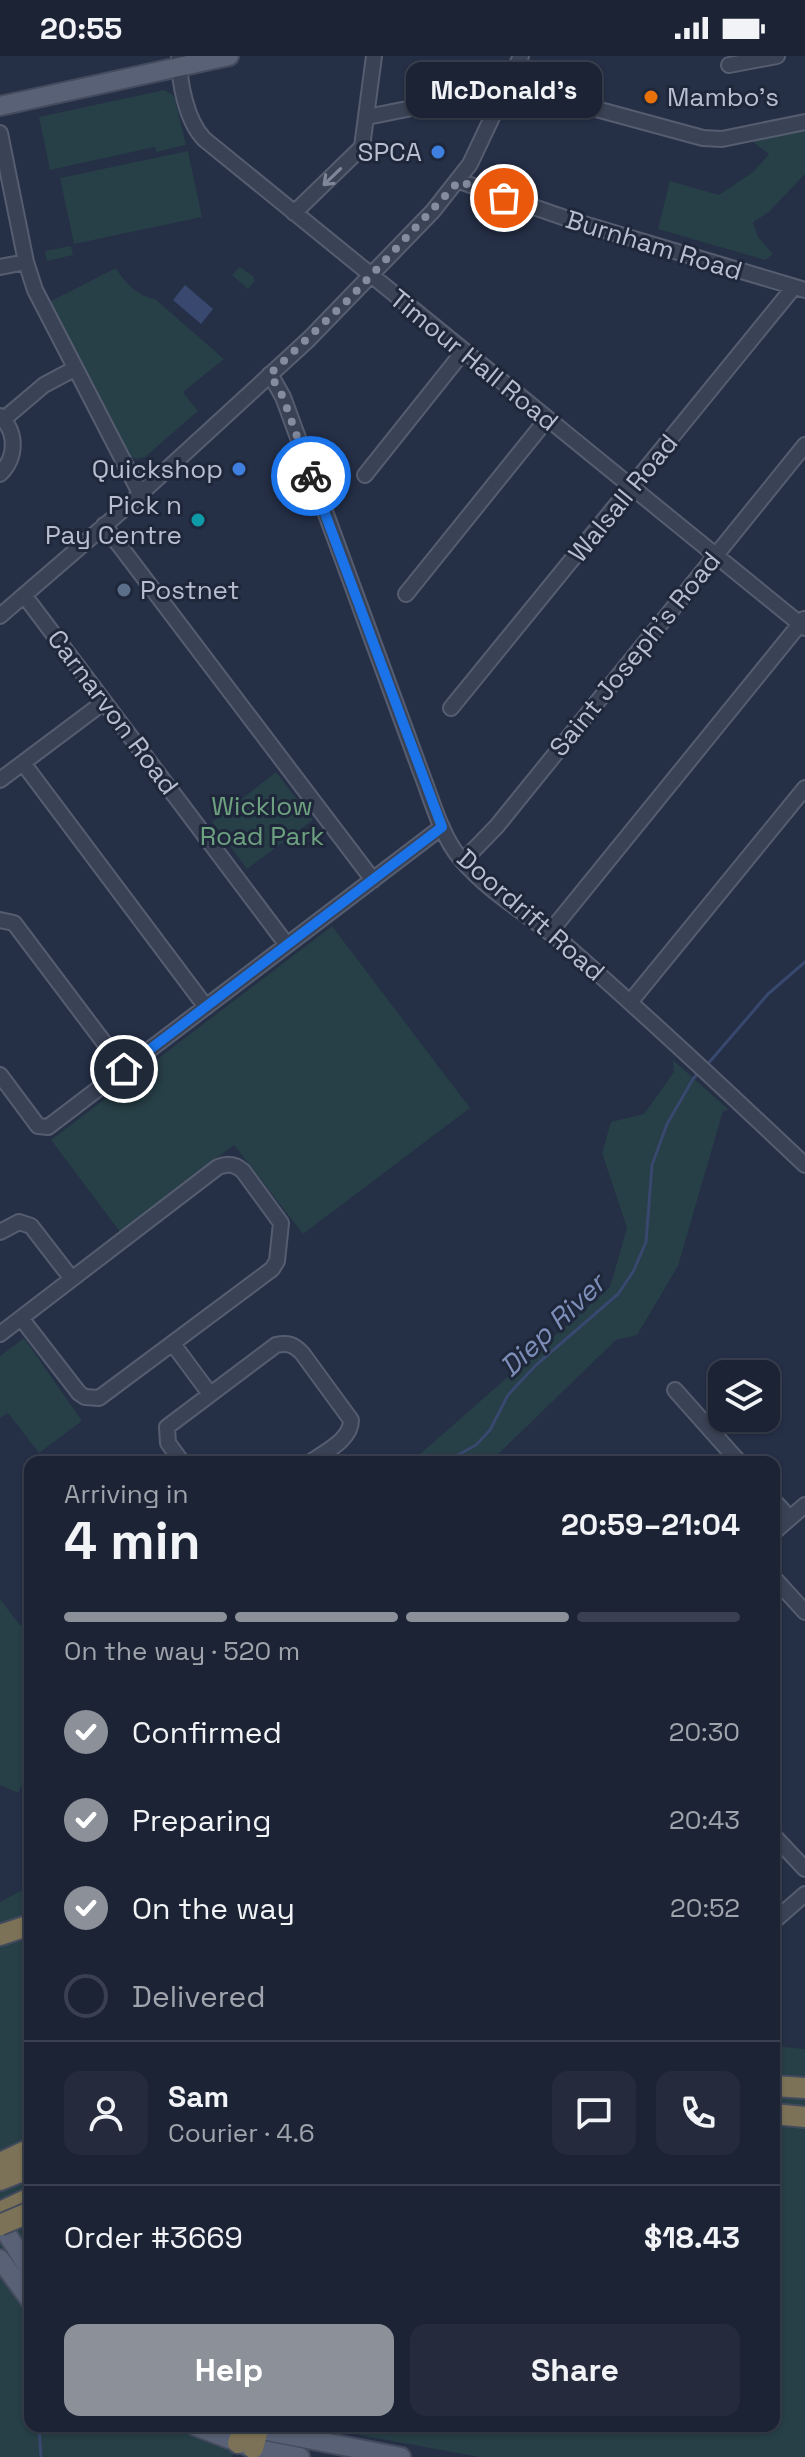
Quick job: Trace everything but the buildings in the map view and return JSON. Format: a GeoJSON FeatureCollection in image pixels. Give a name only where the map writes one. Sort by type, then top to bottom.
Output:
{"type":"FeatureCollection","features":[{"type":"Feature","properties":{"kind":"highway"},"geometry":{"type":"LineString","coordinates":[[0,1935],[24,1927]]}},
{"type":"Feature","properties":{"kind":"highway"},"geometry":{"type":"LineString","coordinates":[[0,1948],[24,1941]]}},
{"type":"Feature","properties":{"kind":"highway"},"geometry":{"type":"LineString","coordinates":[[780,2086],[805,2088]]}},
{"type":"Feature","properties":{"kind":"highway"},"geometry":{"type":"LineString","coordinates":[[780,2116],[805,2117]]}},
{"type":"Feature","properties":{"kind":"highway"},"geometry":{"type":"LineString","coordinates":[[3,2170],[24,2154]]}},
{"type":"Feature","properties":{"kind":"highway"},"geometry":{"type":"LineString","coordinates":[[3,2170],[24,2168]]}},
{"type":"Feature","properties":{"kind":"highway"},"geometry":{"type":"LineString","coordinates":[[0,2212],[24,2207]]}},
{"type":"Feature","properties":{"kind":"highway"},"geometry":{"type":"LineString","coordinates":[[0,2224],[24,2209]]}},
{"type":"Feature","properties":{"kind":"main road"},"geometry":{"type":"LineString","coordinates":[[0,106],[179,62],[229,56]]}},
{"type":"Feature","properties":{"kind":"main road"},"geometry":{"type":"LineString","coordinates":[[0,2224],[24,2261]]}},
{"type":"Feature","properties":{"kind":"main road"},"geometry":{"type":"LineString","coordinates":[[0,2259],[24,2292]]}},
{"type":"Feature","properties":{"kind":"main road"},"geometry":{"type":"LineString","coordinates":[[220,2432],[300,2457]]}},
{"type":"Feature","properties":{"kind":"main road"},"geometry":{"type":"LineString","coordinates":[[246,2438],[401,2457]]}},
{"type":"Feature","properties":{"kind":"street"},"geometry":{"type":"LineString","coordinates":[[294,213],[362,147],[374,56]]}},
{"type":"Feature","properties":{"kind":"street"},"geometry":{"type":"LineString","coordinates":[[0,616],[309,339],[459,181],[482,142],[521,56]]}},
{"type":"Feature","properties":{"kind":"street"},"geometry":{"type":"LineString","coordinates":[[729,65],[777,56]]}},
{"type":"Feature","properties":{"kind":"street","name":"Timour Hall Road"},"geometry":{"type":"LineString","coordinates":[[179,62],[191,120],[198,133],[463,352],[803,623]]}},
{"type":"Feature","properties":{"kind":"street"},"geometry":{"type":"LineString","coordinates":[[509,81],[578,104],[703,138],[722,139],[805,122]]}},
{"type":"Feature","properties":{"kind":"street"},"geometry":{"type":"LineString","coordinates":[[367,117],[472,96],[502,98]]}},
{"type":"Feature","properties":{"kind":"street"},"geometry":{"type":"LineString","coordinates":[[0,133],[26,262],[38,299],[140,493]]}},
{"type":"Feature","properties":{"kind":"street","name":"Burnham Road"},"geometry":{"type":"LineString","coordinates":[[459,181],[574,221],[799,288]]}},
{"type":"Feature","properties":{"kind":"street"},"geometry":{"type":"LineString","coordinates":[[0,267],[26,262]]}},
{"type":"Feature","properties":{"kind":"street","name":"Walsall Road"},"geometry":{"type":"LineString","coordinates":[[451,708],[799,288]]}},
{"type":"Feature","properties":{"kind":"street"},"geometry":{"type":"LineString","coordinates":[[365,475],[463,352]]}},
{"type":"Feature","properties":{"kind":"street"},"geometry":{"type":"LineString","coordinates":[[0,474],[11,459],[13,445],[11,431],[2,417],[44,385],[74,369]]}},
{"type":"Feature","properties":{"kind":"street","name":"Doordrift Road"},"geometry":{"type":"LineString","coordinates":[[270,374],[283,397],[442,827],[463,861],[631,1001],[805,1165]]}},
{"type":"Feature","properties":{"kind":"street"},"geometry":{"type":"LineString","coordinates":[[406,594],[547,419]]}},
{"type":"Feature","properties":{"kind":"street","name":"Saint Joseph's Road"},"geometry":{"type":"LineString","coordinates":[[463,861],[497,826],[805,445]]}},
{"type":"Feature","properties":{"kind":"street"},"geometry":{"type":"LineString","coordinates":[[104,525],[373,880]]}},
{"type":"Feature","properties":{"kind":"street","name":"Carnarvon Road"},"geometry":{"type":"LineString","coordinates":[[24,595],[287,945]]}},
{"type":"Feature","properties":{"kind":"street"},"geometry":{"type":"LineString","coordinates":[[550,932],[803,623]]}},
{"type":"Feature","properties":{"kind":"street"},"geometry":{"type":"LineString","coordinates":[[0,780],[104,702]]}},
{"type":"Feature","properties":{"kind":"street"},"geometry":{"type":"LineString","coordinates":[[23,763],[206,1007]]}},
{"type":"Feature","properties":{"kind":"street"},"geometry":{"type":"LineString","coordinates":[[631,1001],[805,788]]}},
{"type":"Feature","properties":{"kind":"street"},"geometry":{"type":"LineString","coordinates":[[0,1075],[38,1126],[48,1127],[442,827]]}},
{"type":"Feature","properties":{"kind":"street"},"geometry":{"type":"LineString","coordinates":[[0,920],[14,923],[124,1069]]}},
{"type":"Feature","properties":{"kind":"street"},"geometry":{"type":"LineString","coordinates":[[0,1334],[218,1167],[232,1165],[243,1171],[279,1218],[282,1229],[277,1261],[272,1269],[105,1395],[93,1399],[79,1393],[21,1318]]}},
{"type":"Feature","properties":{"kind":"street"},"geometry":{"type":"LineString","coordinates":[[0,1232],[19,1222],[31,1226],[72,1279]]}},
{"type":"Feature","properties":{"kind":"street"},"geometry":{"type":"LineString","coordinates":[[173,1344],[210,1394]]}},
{"type":"Feature","properties":{"kind":"street"},"geometry":{"type":"LineString","coordinates":[[178,1456],[168,1443],[167,1427],[276,1345],[290,1344],[295,1346],[351,1420],[345,1437],[319,1456]]}},
{"type":"Feature","properties":{"kind":"street"},"geometry":{"type":"LineString","coordinates":[[675,1390],[734,1456]]}},
{"type":"Feature","properties":{"kind":"street"},"geometry":{"type":"LineString","coordinates":[[780,1527],[805,1505]]}},
{"type":"Feature","properties":{"kind":"street"},"geometry":{"type":"LineString","coordinates":[[780,1507],[790,1518]]}},
{"type":"Feature","properties":{"kind":"street"},"geometry":{"type":"LineString","coordinates":[[780,1585],[805,1612]]}},
{"type":"Feature","properties":{"kind":"street"},"geometry":{"type":"LineString","coordinates":[[780,1842],[805,1869]]}},
{"type":"Feature","properties":{"kind":"street"},"geometry":{"type":"LineString","coordinates":[[780,1916],[805,1894]]}},
{"type":"Feature","properties":{"kind":"green space"},"geometry":{"type":"Polygon","coordinates":[[[164,90],[174,96],[186,145],[156,152],[155,147],[50,170],[39,117],[164,90]]]}},
{"type":"Feature","properties":{"kind":"green space"},"geometry":{"type":"Polygon","coordinates":[[[805,126],[805,174],[769,212],[753,222],[758,237],[773,254],[765,260],[658,229],[670,181],[719,195],[753,172],[769,154],[748,138],[805,126]]]}},
{"type":"Feature","properties":{"kind":"green space"},"geometry":{"type":"Polygon","coordinates":[[[188,151],[202,217],[74,244],[60,178],[188,151]]]}},
{"type":"Feature","properties":{"kind":"green space"},"geometry":{"type":"Polygon","coordinates":[[[71,246],[73,255],[47,261],[45,251],[71,246]]]}},
{"type":"Feature","properties":{"kind":"green space"},"geometry":{"type":"Polygon","coordinates":[[[240,267],[255,281],[248,289],[232,275],[240,267]]]}},
{"type":"Feature","properties":{"kind":"green space"},"geometry":{"type":"Polygon","coordinates":[[[116,268],[132,288],[155,299],[224,359],[183,392],[198,411],[145,457],[136,459],[129,456],[49,302],[116,268]]]}},
{"type":"Feature","properties":{"kind":"green space","name":"Wicklow Road Park"},"geometry":{"type":"Polygon","coordinates":[[[276,772],[313,820],[247,869],[212,822],[276,772]]]}},
{"type":"Feature","properties":{"kind":"green space"},"geometry":{"type":"Polygon","coordinates":[[[332,926],[470,1108],[303,1234],[234,1145],[120,1232],[51,1140],[332,926]]]}},
{"type":"Feature","properties":{"kind":"green space"},"geometry":{"type":"Polygon","coordinates":[[[673,1060],[729,1110],[723,1111],[678,1266],[637,1335],[616,1340],[496,1456],[418,1456],[610,1287],[627,1228],[602,1153],[611,1122],[644,1114],[674,1072],[673,1060]]]}},
{"type":"Feature","properties":{"kind":"green space"},"geometry":{"type":"Polygon","coordinates":[[[24,1338],[82,1421],[39,1453],[8,1413],[0,1418],[0,1356],[24,1338]]]}},
{"type":"Feature","properties":{"kind":"green space"},"geometry":{"type":"Polygon","coordinates":[[[0,1599],[24,1627],[24,1782],[18,1793],[0,1785],[0,1599]]]}},
{"type":"Feature","properties":{"kind":"green space"},"geometry":{"type":"Polygon","coordinates":[[[24,1889],[24,2432],[210,2432],[238,2443],[232,2457],[0,2457],[0,1902],[24,1889]]]}},
{"type":"Feature","properties":{"kind":"green space"},"geometry":{"type":"Polygon","coordinates":[[[780,2047],[805,2049],[805,2457],[479,2457],[344,2432],[780,2432],[780,2047]]]}},
{"type":"Feature","properties":{"kind":"water"},"geometry":{"type":"Polygon","coordinates":[[[185,285],[213,309],[201,324],[173,300],[185,285]]]}},
{"type":"Feature","properties":{"kind":"waterway","name":"Diep River"},"geometry":{"type":"LineString","coordinates":[[706,1066],[768,994],[805,962]]}},
{"type":"Feature","properties":{"kind":"waterway","name":"Diep River"},"geometry":{"type":"LineString","coordinates":[[456,1456],[476,1445],[490,1430],[508,1395],[536,1365],[618,1294],[633,1272],[646,1242],[652,1165],[667,1124],[700,1071]]}},
{"type":"Feature","properties":{"kind":"waterway","name":"Diep River"},"geometry":{"type":"LineString","coordinates":[[39,2432],[41,2457]]}},
{"type":"Feature","properties":{"kind":"way so far"},"geometry":{"type":"LineString","coordinates":[[311,476],[283,397],[270,374],[349,299],[459,181],[504,198]]}},
{"type":"Feature","properties":{"kind":"place","name":"Mambo's"},"geometry":{"type":"Point","coordinates":[651,97]}},
{"type":"Feature","properties":{"kind":"place","name":"SPCA"},"geometry":{"type":"Point","coordinates":[438,152]}},
{"type":"Feature","properties":{"kind":"place","name":"McDonald's"},"geometry":{"type":"Point","coordinates":[504,198]}},
{"type":"Feature","properties":{"kind":"place","name":"Quickshop"},"geometry":{"type":"Point","coordinates":[239,469]}},
{"type":"Feature","properties":{"kind":"place","name":"Pick n Pay Centre"},"geometry":{"type":"Point","coordinates":[198,520]}},
{"type":"Feature","properties":{"kind":"place","name":"Postnet"},"geometry":{"type":"Point","coordinates":[124,590]}},
{"type":"Feature","properties":{"kind":"route"},"geometry":{"type":"LineString","coordinates":[[124,1069],[442,827],[311,476]]}}]}
